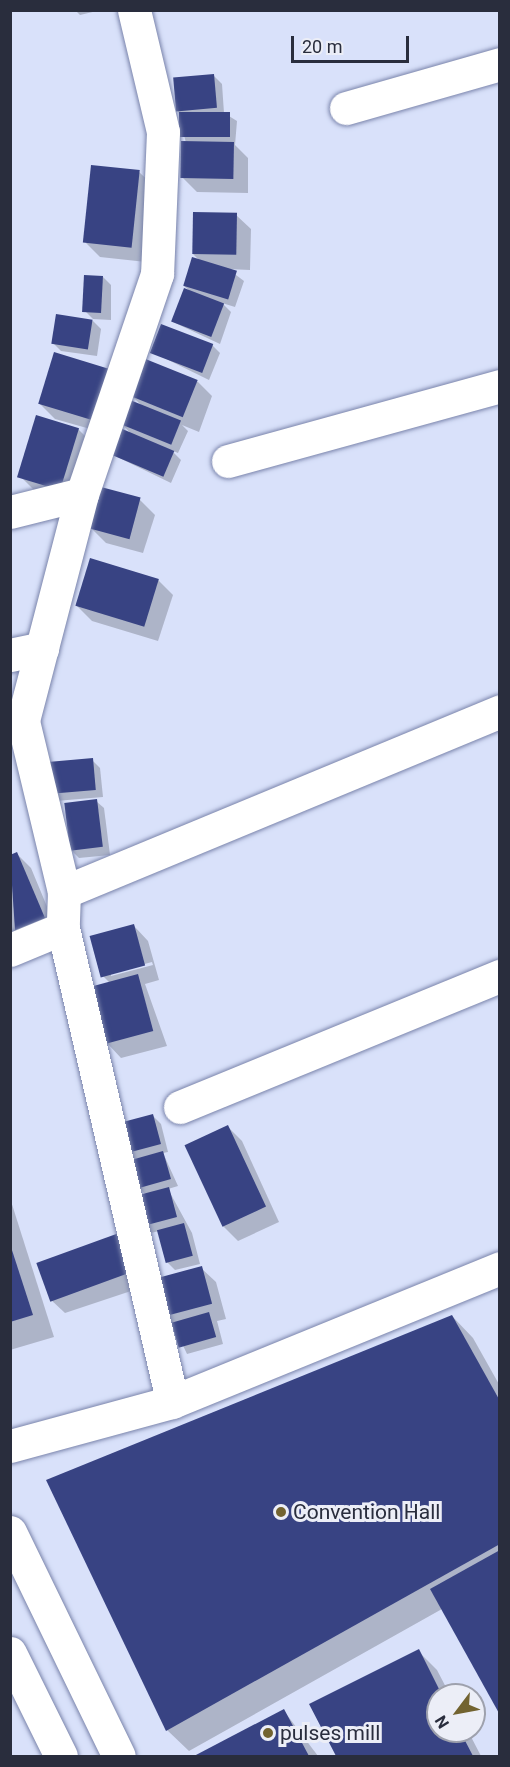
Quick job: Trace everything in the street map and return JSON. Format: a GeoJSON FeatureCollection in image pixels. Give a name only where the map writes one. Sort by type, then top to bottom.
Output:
{"type":"FeatureCollection","features":[{"type":"Feature","properties":{"kind":"street"},"geometry":{"type":"LineString","coordinates":[[134,10],[163,132],[157,274],[82,494],[23,720],[64,892],[63,928],[172,1402]]}},
{"type":"Feature","properties":{"kind":"street"},"geometry":{"type":"LineString","coordinates":[[346,108],[500,64]]}},
{"type":"Feature","properties":{"kind":"street"},"geometry":{"type":"LineString","coordinates":[[228,461],[500,386]]}},
{"type":"Feature","properties":{"kind":"street"},"geometry":{"type":"LineString","coordinates":[[10,512],[82,494]]}},
{"type":"Feature","properties":{"kind":"street"},"geometry":{"type":"LineString","coordinates":[[10,655],[42,648]]}},
{"type":"Feature","properties":{"kind":"street"},"geometry":{"type":"LineString","coordinates":[[64,892],[500,711]]}},
{"type":"Feature","properties":{"kind":"street"},"geometry":{"type":"LineString","coordinates":[[10,950],[63,928]]}},
{"type":"Feature","properties":{"kind":"street"},"geometry":{"type":"LineString","coordinates":[[180,1107],[500,976]]}},
{"type":"Feature","properties":{"kind":"street"},"geometry":{"type":"LineString","coordinates":[[10,1446],[172,1402],[500,1268]]}},
{"type":"Feature","properties":{"kind":"street"},"geometry":{"type":"LineString","coordinates":[[10,1532],[119,1756]]}},
{"type":"Feature","properties":{"kind":"street"},"geometry":{"type":"LineString","coordinates":[[10,1653],[61,1756]]}},
{"type":"Feature","properties":{"kind":"building"},"geometry":{"type":"Polygon","coordinates":[[[214,74],[217,108],[176,111],[173,78],[214,74]]]}},
{"type":"Feature","properties":{"kind":"building"},"geometry":{"type":"Polygon","coordinates":[[[179,112],[230,112],[230,137],[179,137],[179,112]]]}},
{"type":"Feature","properties":{"kind":"building"},"geometry":{"type":"Polygon","coordinates":[[[181,141],[234,142],[233,179],[180,178],[181,141]]]}},
{"type":"Feature","properties":{"kind":"building"},"geometry":{"type":"Polygon","coordinates":[[[91,165],[140,170],[132,248],[83,243],[91,165]]]}},
{"type":"Feature","properties":{"kind":"building"},"geometry":{"type":"Polygon","coordinates":[[[193,212],[237,213],[236,255],[192,254],[193,212]]]}},
{"type":"Feature","properties":{"kind":"building"},"geometry":{"type":"Polygon","coordinates":[[[192,257],[237,271],[228,299],[183,286],[192,257]]]}},
{"type":"Feature","properties":{"kind":"building"},"geometry":{"type":"Polygon","coordinates":[[[84,275],[103,276],[101,313],[82,312],[84,275]]]}},
{"type":"Feature","properties":{"kind":"building"},"geometry":{"type":"Polygon","coordinates":[[[184,288],[224,303],[211,337],[171,322],[184,288]]]}},
{"type":"Feature","properties":{"kind":"building"},"geometry":{"type":"Polygon","coordinates":[[[56,314],[93,320],[88,349],[51,344],[56,314]]]}},
{"type":"Feature","properties":{"kind":"building"},"geometry":{"type":"Polygon","coordinates":[[[161,324],[213,344],[202,373],[150,353],[161,324]]]}},
{"type":"Feature","properties":{"kind":"building"},"geometry":{"type":"Polygon","coordinates":[[[54,352],[109,369],[93,420],[38,404],[54,352]]]}},
{"type":"Feature","properties":{"kind":"building"},"geometry":{"type":"Polygon","coordinates":[[[143,358],[198,380],[183,417],[128,395],[143,358]]]}},
{"type":"Feature","properties":{"kind":"building"},"geometry":{"type":"Polygon","coordinates":[[[130,400],[181,421],[171,445],[120,424],[130,400]]]}},
{"type":"Feature","properties":{"kind":"building"},"geometry":{"type":"Polygon","coordinates":[[[36,415],[79,428],[60,490],[17,477],[36,415]]]}},
{"type":"Feature","properties":{"kind":"building"},"geometry":{"type":"Polygon","coordinates":[[[120,428],[174,451],[163,477],[109,454],[120,428]]]}},
{"type":"Feature","properties":{"kind":"building"},"geometry":{"type":"Polygon","coordinates":[[[101,487],[141,498],[129,539],[90,529],[101,487]]]}},
{"type":"Feature","properties":{"kind":"building"},"geometry":{"type":"Polygon","coordinates":[[[90,558],[159,579],[144,627],[75,606],[90,558]]]}},
{"type":"Feature","properties":{"kind":"building"},"geometry":{"type":"Polygon","coordinates":[[[93,758],[96,790],[48,794],[45,762],[93,758]]]}},
{"type":"Feature","properties":{"kind":"building"},"geometry":{"type":"Polygon","coordinates":[[[97,799],[103,847],[70,851],[64,803],[97,799]]]}},
{"type":"Feature","properties":{"kind":"building"},"geometry":{"type":"Polygon","coordinates":[[[17,852],[45,918],[15,930],[10,855],[17,852]]]}},
{"type":"Feature","properties":{"kind":"building"},"geometry":{"type":"Polygon","coordinates":[[[134,924],[145,966],[101,977],[90,936],[134,924]]]}},
{"type":"Feature","properties":{"kind":"building"},"geometry":{"type":"Polygon","coordinates":[[[138,974],[153,1031],[105,1044],[90,987],[138,974]]]}},
{"type":"Feature","properties":{"kind":"building"},"geometry":{"type":"Polygon","coordinates":[[[153,1114],[161,1144],[126,1153],[118,1123],[153,1114]]]}},
{"type":"Feature","properties":{"kind":"building"},"geometry":{"type":"Polygon","coordinates":[[[228,1125],[266,1207],[223,1227],[184,1145],[228,1125]]]}},
{"type":"Feature","properties":{"kind":"building"},"geometry":{"type":"Polygon","coordinates":[[[163,1151],[171,1179],[138,1188],[130,1160],[163,1151]]]}},
{"type":"Feature","properties":{"kind":"building"},"geometry":{"type":"Polygon","coordinates":[[[169,1187],[177,1217],[142,1226],[134,1196],[169,1187]]]}},
{"type":"Feature","properties":{"kind":"building"},"geometry":{"type":"Polygon","coordinates":[[[184,1223],[193,1256],[166,1263],[157,1230],[184,1223]]]}},
{"type":"Feature","properties":{"kind":"building"},"geometry":{"type":"Polygon","coordinates":[[[119,1233],[133,1272],[50,1302],[36,1263],[119,1233]]]}},
{"type":"Feature","properties":{"kind":"building"},"geometry":{"type":"Polygon","coordinates":[[[10,1244],[33,1315],[10,1322],[10,1244]]]}},
{"type":"Feature","properties":{"kind":"building"},"geometry":{"type":"Polygon","coordinates":[[[202,1266],[212,1304],[168,1316],[158,1278],[202,1266]]]}},
{"type":"Feature","properties":{"kind":"building"},"geometry":{"type":"Polygon","coordinates":[[[209,1312],[216,1337],[179,1348],[172,1323],[209,1312]]]}},
{"type":"Feature","properties":{"kind":"building","name":"Convention Hall"},"geometry":{"type":"Polygon","coordinates":[[[452,1315],[500,1401],[500,1544],[166,1731],[46,1480],[452,1315]]]}},
{"type":"Feature","properties":{"kind":"building"},"geometry":{"type":"Polygon","coordinates":[[[500,1550],[500,1715],[486,1690],[486,1683],[482,1683],[430,1589],[500,1550]]]}},
{"type":"Feature","properties":{"kind":"building"},"geometry":{"type":"Polygon","coordinates":[[[419,1649],[436,1683],[426,1683],[426,1743],[466,1743],[473,1756],[336,1756],[309,1704],[419,1649]]]}},
{"type":"Feature","properties":{"kind":"building","name":"pulses mill"},"geometry":{"type":"Polygon","coordinates":[[[284,1709],[309,1756],[194,1756],[284,1709]]]}},
{"type":"Feature","properties":{"kind":"place","name":"Convention Hall"},"geometry":{"type":"Point","coordinates":[281,1512]}},
{"type":"Feature","properties":{"kind":"place","name":"pulses mill"},"geometry":{"type":"Point","coordinates":[268,1733]}}]}
